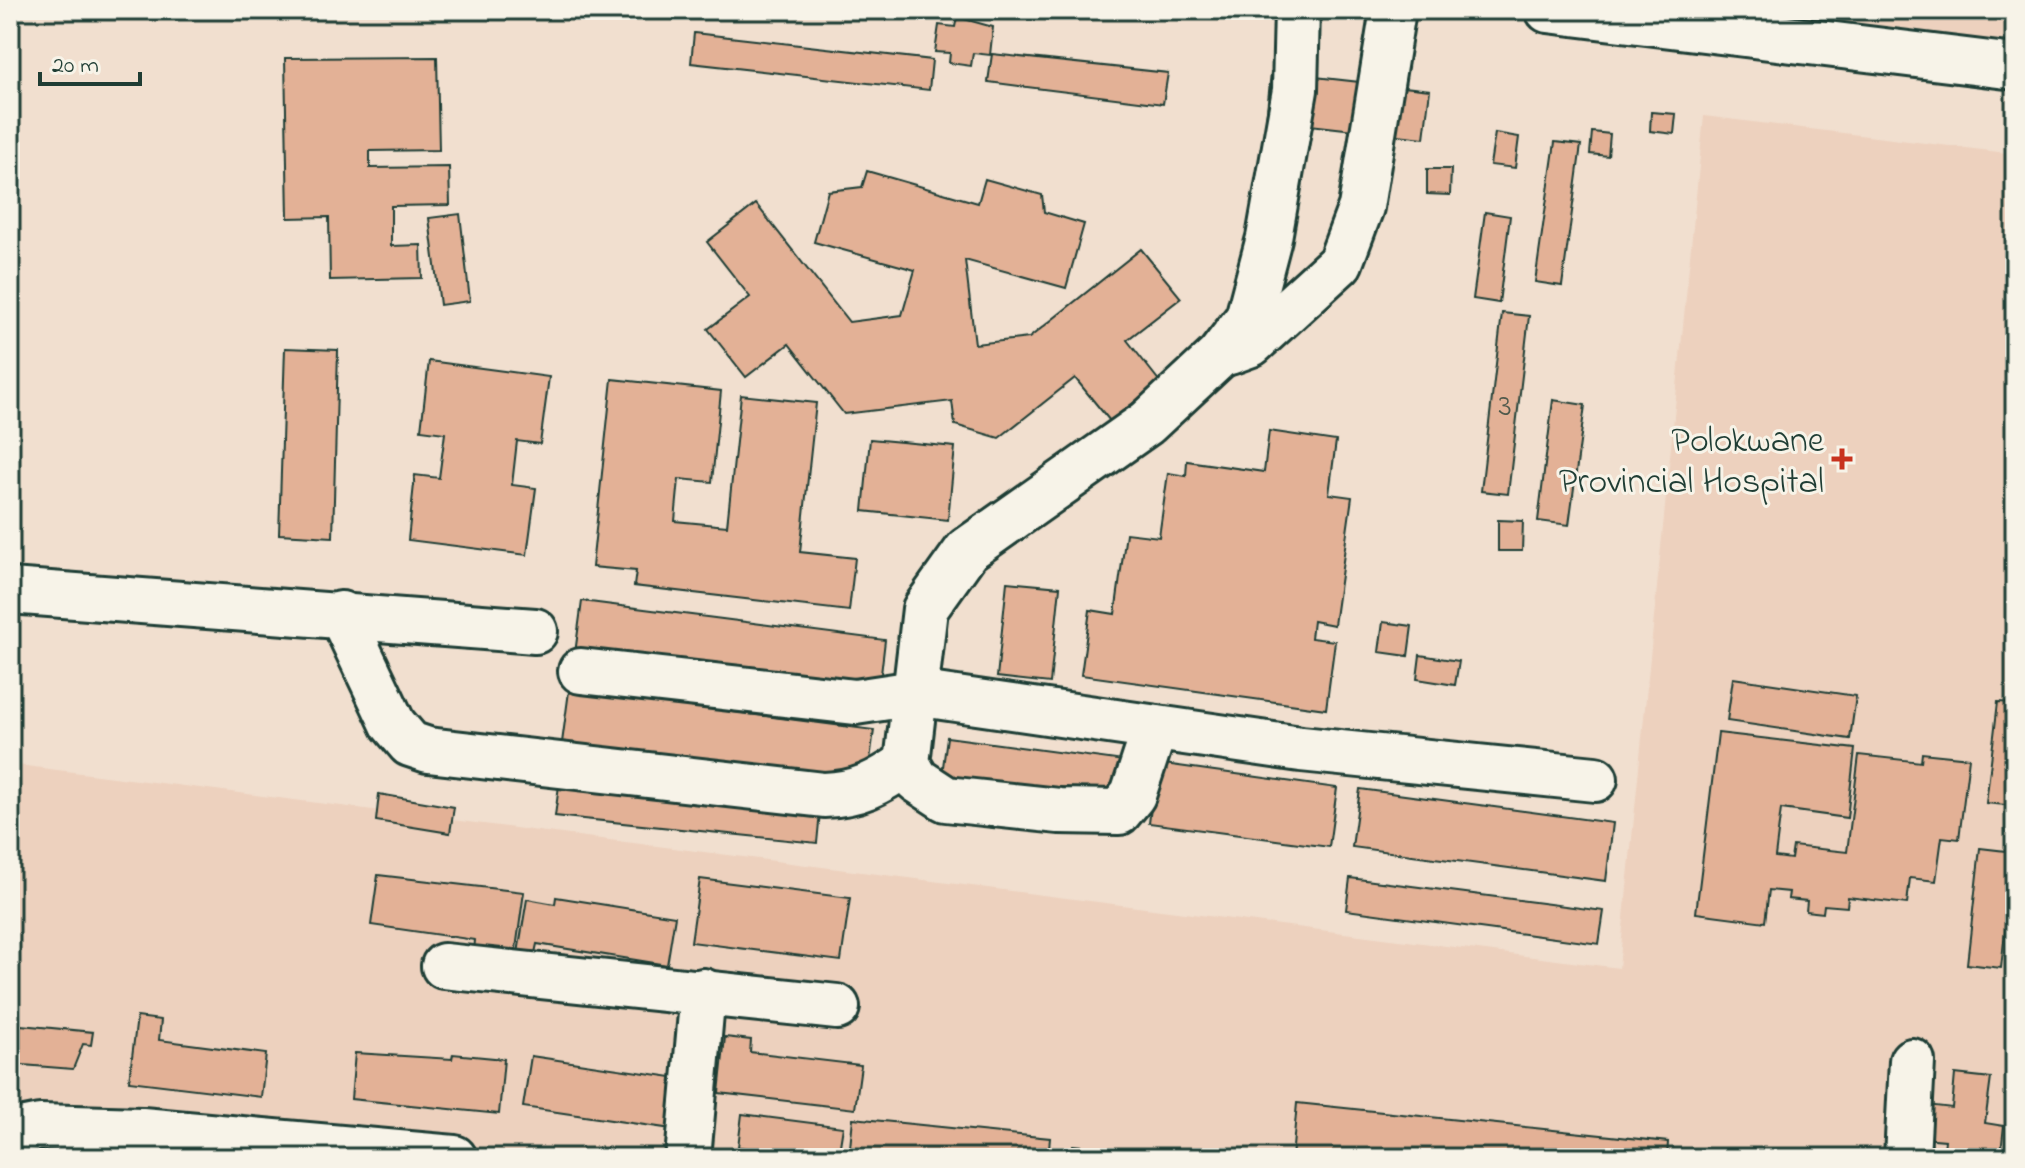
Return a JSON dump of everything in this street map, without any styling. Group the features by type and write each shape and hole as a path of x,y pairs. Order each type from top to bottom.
{"street":[{"path":"1155,728 1133,795 1119,812 1059,811 946,799 917,780 907,763 925,609 967,550 1147,423 1219,356 1248,318 1269,238 1295,90 1297,10"},
{"path":"1219,356 1251,344 1340,263 1361,207 1393,10"},
{"path":"1548,10 2015,67"},
{"path":"10,591 535,631"},
{"path":"341,614 393,724 410,744 428,750 824,795 852,794 878,784 907,763"},
{"path":"581,671 855,702 886,700 915,693 1301,749 1595,779"},
{"path":"444,966 837,1007"},
{"path":"688,1158 703,991"},
{"path":"1907,1158 1912,1061"},
{"path":"10,1133 40,1127 142,1130 454,1158"}],"shaded area":[{"path":"1729,10 2015,10 2015,45"},
{"name":"Polokwane Provincial Hospital","path":"1704,116 2015,154 2015,1158 10,1158 10,764 1619,968"}],"building":[{"path":"957,17 993,27 990,55 973,53 971,66 949,63 950,53 935,52 939,25 955,27"},
{"path":"694,33 932,60 929,90 691,63"},
{"path":"992,54 1168,73 1163,104 988,82"},
{"path":"437,57 439,150 370,151 370,168 449,167 450,205 391,206 391,246 421,245 422,278 330,280 329,217 288,218 285,58"},
{"path":"1271,72 1430,90 1424,138 1266,120"},
{"path":"1651,112 1676,114 1674,134 1650,131"},
{"path":"1592,132 1610,134 1608,156 1590,154"},
{"path":"1495,133 1519,137 1515,168 1490,165"},
{"path":"1555,142 1581,145 1562,286 1535,282"},
{"path":"1427,169 1451,169 1450,195 1427,194"},
{"path":"867,171 978,203 985,179 1042,195 1044,212 1084,224 1066,288 965,260 975,344 1029,338 1141,249 1181,298 1127,340 1160,382 1110,421 1075,378 999,438 955,425 952,401 844,414 789,344 746,377 708,329 750,297 707,242 756,204 849,322 902,315 915,270 814,242 828,191 862,187"},
{"path":"1485,212 1510,216 1499,303 1473,299"},
{"path":"460,214 470,301 440,305 429,218"},
{"path":"1502,313 1529,316 1508,494 1481,491"},
{"path":"285,348 338,350 333,537 279,534"},
{"path":"429,361 549,377 540,444 517,441 512,485 536,488 527,555 408,540 415,475 439,478 445,433 421,430"},
{"path":"612,379 721,391 712,482 679,479 675,521 727,526 741,395 816,403 800,552 855,558 849,611 634,586 636,571 592,567"},
{"path":"1553,400 1585,405 1569,525 1538,521"},
{"path":"1269,431 1336,441 1329,494 1352,497 1334,625 1313,621 1311,638 1335,641 1326,709 1081,675 1090,610 1115,614 1126,533 1159,537 1168,473 1186,476 1187,461 1264,472"},
{"path":"870,439 955,447 948,520 863,511"},
{"path":"1498,520 1523,521 1522,551 1498,551"},
{"path":"1007,582 1060,587 1050,683 997,677"},
{"path":"582,601 885,640 878,700 574,661"},
{"path":"1383,622 1412,626 1408,656 1379,652"},
{"path":"1420,655 1459,661 1455,685 1417,679"},
{"path":"1733,678 1856,696 1850,739 1727,721"},
{"path":"569,691 874,730 866,790 561,750"},
{"path":"1998,702 2015,703 2015,806 1986,803"},
{"path":"1718,733 1855,749 1847,818 1781,809 1775,857 1791,859 1793,846 1847,852 1859,755 1921,762 1922,753 1969,758 1959,839 1942,837 1936,881 1910,878 1907,904 1848,897 1847,907 1824,905 1823,913 1806,911 1807,901 1788,899 1789,892 1769,890 1765,922 1696,913"},
{"path":"947,737 1124,761 1116,821 939,797"},
{"path":"1157,763 1337,788 1329,847 1149,823"},
{"path":"559,785 820,812 817,843 555,816"},
{"path":"1360,789 1613,823 1606,881 1352,847"},
{"path":"379,794 454,807 450,833 376,821"},
{"path":"1980,848 2014,852 2001,968 1967,964"},
{"path":"378,875 524,892 515,956 474,951 475,940 371,925"},
{"path":"1350,878 1604,911 1599,944 1346,910"},
{"path":"700,879 850,898 841,961 691,942"},
{"path":"556,897 675,916 667,965 537,944 533,962 517,959 527,899 555,904"},
{"path":"137,1017 161,1020 159,1040 266,1054 261,1097 129,1081"},
{"path":"10,1024 93,1032 91,1045 83,1044 73,1069 10,1064"},
{"path":"725,1037 751,1040 750,1052 861,1065 855,1109 719,1093"},
{"path":"355,1053 452,1059 453,1054 504,1059 499,1114 351,1099"},
{"path":"531,1056 679,1078 672,1129 523,1107"},
{"path":"1955,1074 1991,1078 1985,1123 2004,1126 2001,1152 1988,1150 1987,1158 1943,1158 1945,1140 1923,1138 1927,1105 1952,1108"},
{"path":"1297,1103 1668,1142 1667,1158 1292,1158"},
{"path":"742,1114 843,1127 838,1158 738,1147"},
{"path":"853,1118 1050,1138 1048,1158 849,1158"},
{"path":"1073,1145 1190,1158 1072,1158"}],"place":[{"name":"Polokwane Provincial Hospital","path":"1842,459"}]}
